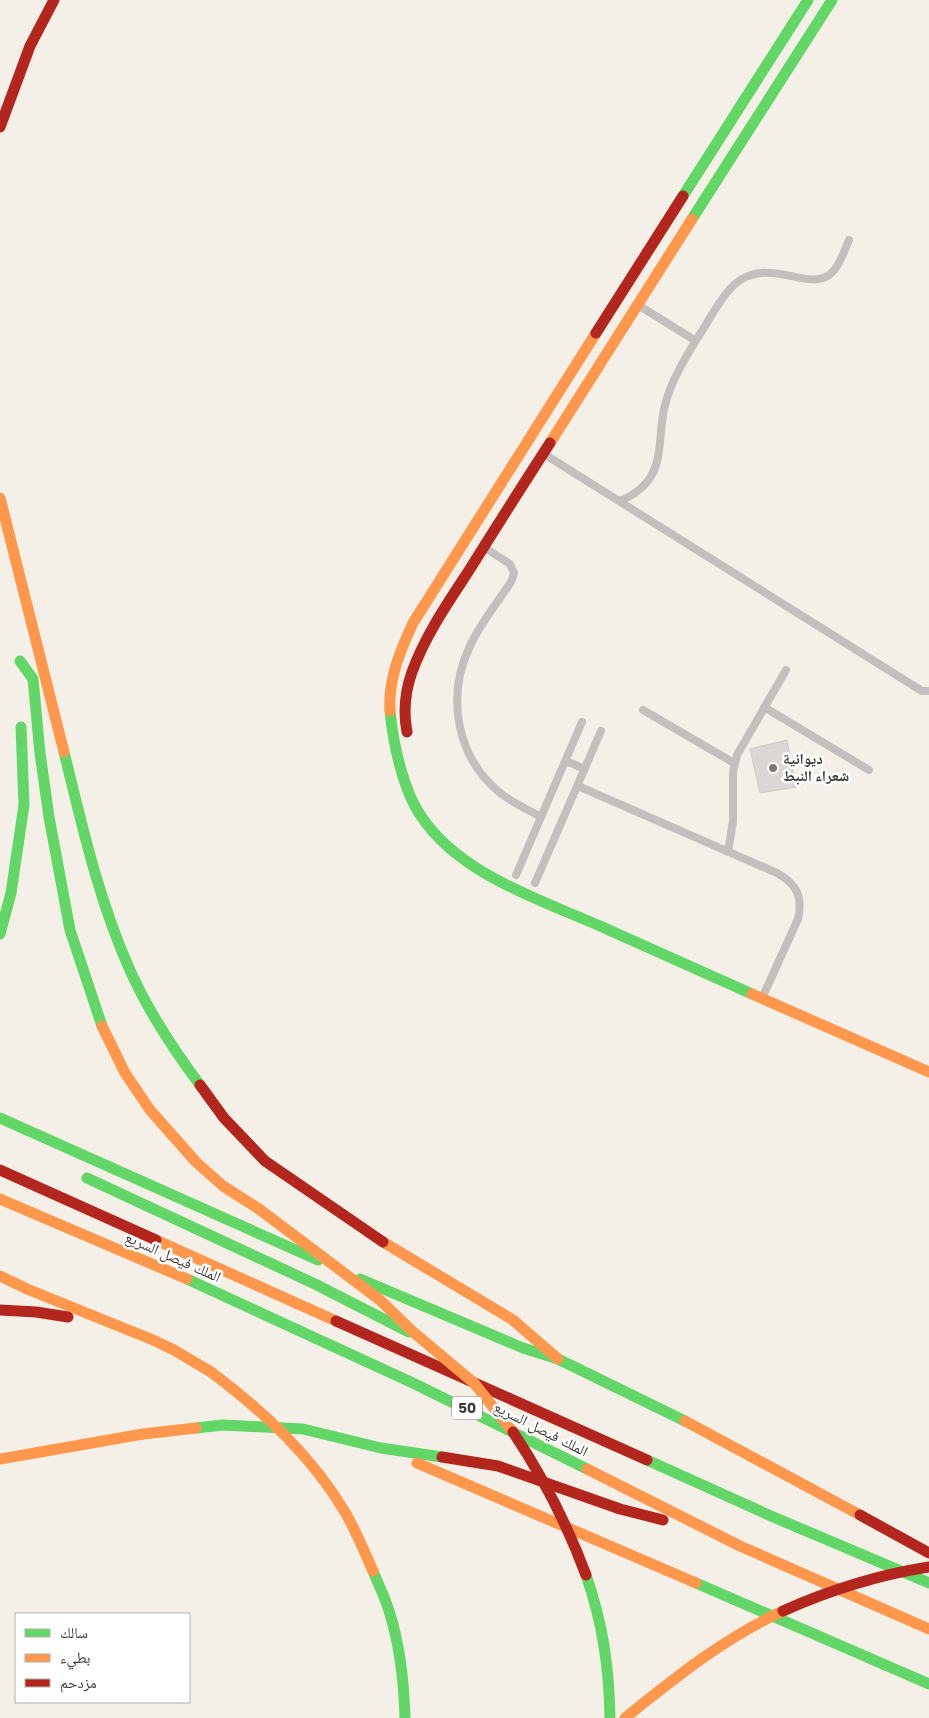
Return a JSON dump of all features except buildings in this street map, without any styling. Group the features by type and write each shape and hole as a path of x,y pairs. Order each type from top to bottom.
{"main road":[{"path":"0,127 30,46 54,0"},
{"path":"408,739 404,713 409,681 419,653 526,442 808,0"},
{"path":"832,0 542,452 406,637 395,668 390,702 395,739 412,798 422,818 440,839 464,859 498,880 539,901 929,1072"},
{"path":"0,498 60,733 85,840 103,902 129,969 156,1020 189,1071 224,1118 265,1161 377,1238 513,1320 558,1358"},
{"path":"0,536 5,565"},
{"path":"21,680 20,656 33,679 40,753 49,817 70,930 103,1029 125,1072 150,1110 196,1162 224,1186 259,1209 376,1296 485,1396 506,1421 553,1500 586,1572 600,1620 608,1666 610,1718"},
{"path":"0,934 11,893 24,805 21,720"},
{"path":"505,869 539,885"},
{"path":"0,1118 412,1302 523,1348 558,1358 689,1423 929,1553"},
{"name":"الملك فيصل السريع","path":"0,1170 771,1516 929,1583"},
{"path":"76,1172 315,1284 417,1335"},
{"name":"الملك فيصل السريع","path":"0,1199 160,1266 400,1376 713,1533 929,1629"},
{"path":"0,1276 174,1350 210,1372 262,1412 307,1458 344,1512 373,1571 390,1616 400,1657 405,1718"},
{"path":"0,1310 36,1312 108,1322"},
{"path":"0,1459 143,1434 223,1425 303,1429 381,1448 498,1466 620,1509 713,1533"},
{"path":"381,1448 929,1684"},
{"path":"625,1718 699,1660 745,1631 794,1607 854,1583 888,1574 929,1567"}],"lane":[{"path":"620,501 639,490 653,473 658,462 661,423 669,390 676,375 726,293 741,279 761,272 814,280 824,278 836,267 850,240"},
{"path":"637,305 696,341"},
{"path":"526,442 917,688 922,691 929,691"},
{"path":"475,541 510,564 514,573 511,582 470,644 462,663 456,703 458,723 467,749 484,778 499,792 541,817"},
{"path":"728,852 733,821 734,763 740,747 786,670"},
{"path":"764,707 869,770"},
{"path":"643,710 734,763"},
{"path":"516,875 582,722"},
{"path":"539,885 601,731"},
{"path":"566,761 585,769"},
{"path":"578,786 787,879 794,887 799,897 798,919 762,998"}],"traffic: fast":[{"path":"683,196 808,0"},
{"path":"692,219 832,0"},
{"path":"20,661 33,679 40,753 49,817 70,930 102,1026"},
{"path":"390,711 400,766 409,793 421,816 437,836 456,854 502,883 527,895 752,994"},
{"path":"0,934 11,893 24,805 21,727"},
{"path":"64,752 92,861 118,942 152,1014 200,1085"},
{"path":"0,1118 318,1260"},
{"path":"87,1178 315,1284 409,1332"},
{"path":"187,1279 415,1384 587,1469"},
{"path":"360,1279 523,1348 558,1359 685,1421"},
{"path":"196,1428 223,1425 303,1429 381,1448 442,1457"},
{"path":"647,1460 771,1516 929,1583"},
{"path":"373,1571 393,1624 399,1650 405,1718"},
{"path":"586,1575 601,1628 608,1681 610,1718"},
{"path":"696,1583 929,1684"}],"traffic: slow":[{"path":"550,443 692,219"},
{"path":"390,711 393,677 399,655 413,623 596,333"},
{"path":"0,498 64,752"},
{"path":"752,994 929,1072"},
{"path":"102,1026 125,1073 150,1110 196,1162 223,1186 259,1209"},
{"path":"0,1199 187,1279"},
{"path":"259,1209 380,1300 412,1331 474,1383 513,1432"},
{"path":"156,1240 336,1321"},
{"path":"383,1242 513,1320 558,1359"},
{"path":"0,1276 27,1289 153,1340 211,1372"},
{"path":"211,1372 267,1418 285,1435 317,1472 345,1512 373,1571"},
{"path":"685,1421 860,1515"},
{"path":"0,1459 143,1434 196,1428"},
{"path":"417,1463 696,1583"},
{"path":"587,1469 740,1546 929,1629"},
{"path":"625,1718 720,1646 740,1633 783,1611"}],"traffic: jam":[{"path":"0,127 30,46 54,0"},
{"path":"596,333 683,196"},
{"path":"407,732 405,717 406,694 412,672 423,646 444,608 550,443"},
{"path":"200,1085 224,1118 265,1161 383,1242"},
{"path":"0,1170 156,1240"},
{"path":"0,1310 36,1312 68,1317"},
{"path":"336,1321 647,1460"},
{"path":"513,1432 554,1501 586,1575"},
{"path":"442,1457 498,1466 620,1509 663,1520"},
{"path":"860,1515 929,1553"},
{"path":"783,1611 818,1596 854,1584 891,1574 929,1567"}],"place":[{"name":"ديوانية شعراء النبط","path":"773,768"}]}
